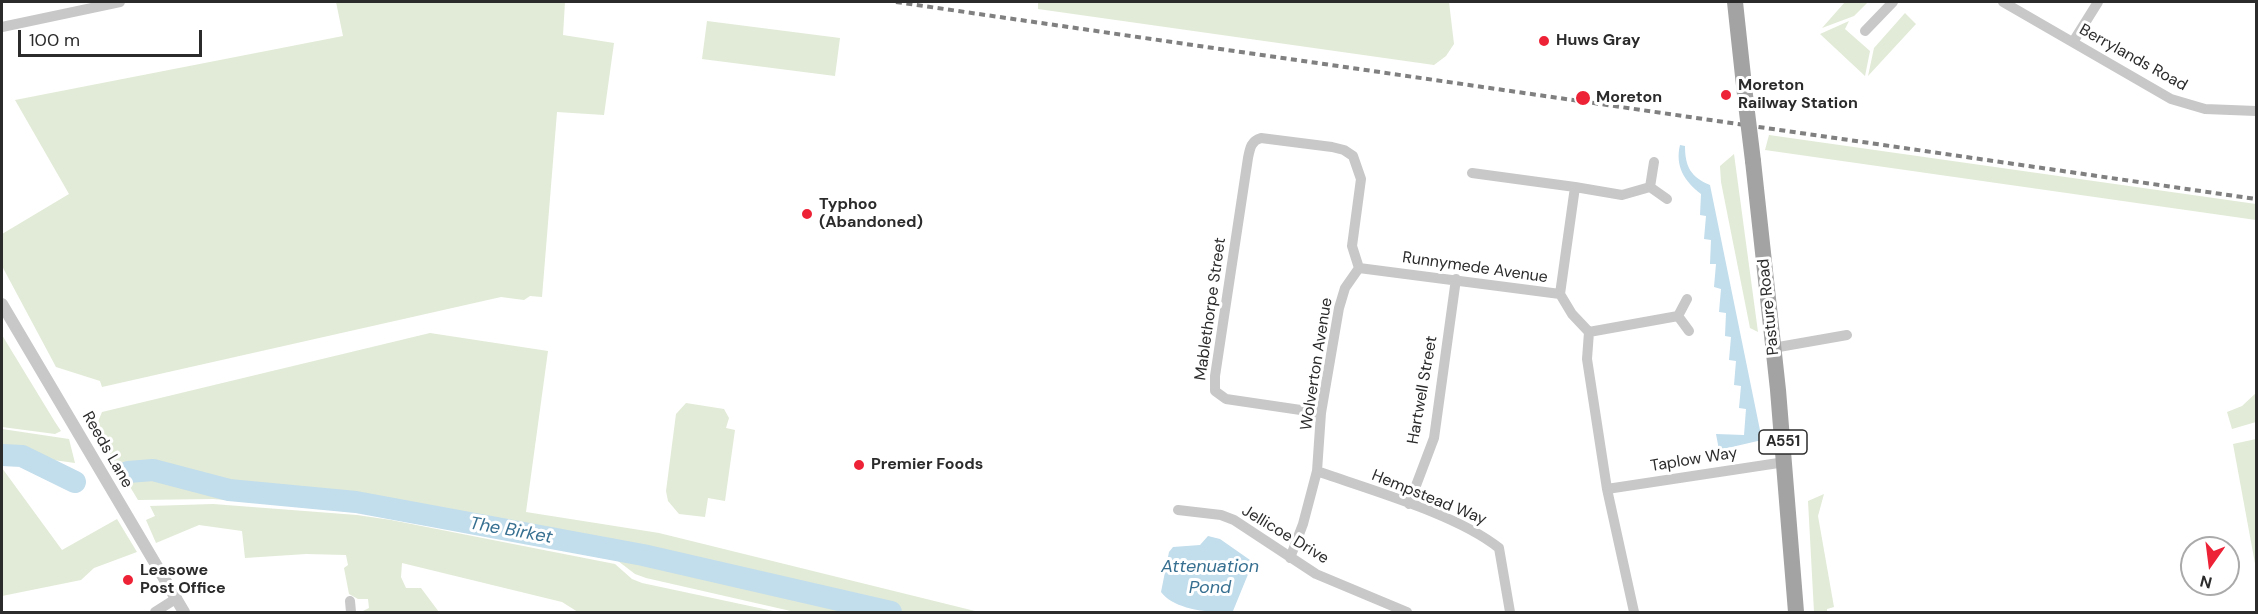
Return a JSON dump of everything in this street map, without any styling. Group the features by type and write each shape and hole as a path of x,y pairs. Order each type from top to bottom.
{"main road":[{"name":"Pasture Road","path":"1735,2 1785,462 1796,612"}],"street":[{"path":"2,27 120,2"},
{"path":"1865,31 1893,2"},
{"name":"Berrylands Road","path":"2003,2 2182,103 2205,110 2256,111"},
{"path":"2073,42 2098,2"},
{"name":"Mablethorpe Street","path":"1321,413 1226,399 1215,391 1215,376 1252,143 1261,138 1332,147 1344,150 1353,156 1361,179 1352,246 1359,268"},
{"path":"1650,187 1653,162"},
{"path":"1472,173 1622,195 1650,187"},
{"path":"1560,294 1575,187"},
{"path":"1650,187 1667,199"},
{"name":"Runnymede Avenue","path":"1359,268 1560,294 1572,314 1589,332"},
{"name":"Wolverton Avenue","path":"1290,558 1303,524 1317,471 1321,413 1339,308 1345,288 1359,268"},
{"name":"Hartwell Street","path":"1409,504 1434,438 1456,279"},
{"path":"1678,316 1687,299"},
{"name":"Reeds Lane","path":"2,304 184,612"},
{"path":"1634,612 1607,489 1587,359 1589,332 1678,316"},
{"path":"1678,316 1689,331"},
{"path":"1773,348 1846,335"},
{"name":"Taplow Way","path":"1607,489 1785,462"},
{"name":"Hempstead Way","path":"1317,471 1409,504 1485,536 1499,548 1510,612"},
{"name":"Jellicoe Drive","path":"1178,510 1234,520 1316,574 1407,612"},
{"path":"155,612 177,598"}],"green space":[{"path":"336,2 565,2 563,35 614,43 604,115 557,112 542,297 530,296 524,300 501,297 102,387 100,381 56,367 2,266 2,234 69,194 15,100 343,36"},
{"path":"1038,2 1449,2 1454,44 1446,56 1434,65 1038,9"},
{"path":"1845,2 1868,2 1854,16 1822,28"},
{"path":"1905,13 1916,24 1868,76 1874,48"},
{"path":"707,21 840,38 835,76 702,59"},
{"path":"1849,21 1845,29 1870,51 1865,76 1820,34"},
{"path":"1769,135 2256,204 2256,220 1765,150"},
{"path":"1734,154 1758,332 1750,328 1721,182 1720,166"},
{"path":"430,333 548,351 526,512 659,533 979,612 795,612 646,578 635,574 618,561 359,511 213,499 138,500 95,429 102,412"},
{"path":"2,335 61,431 55,434 2,427"},
{"path":"2256,393 2256,422 2232,429 2227,412 2242,406"},
{"path":"686,403 724,409 729,418 726,428 735,430 725,501 708,498 705,517 679,514 668,501 666,491 676,414"},
{"path":"2,429 69,439 75,463 2,453"},
{"path":"2256,439 2256,569 2233,444"},
{"path":"2,468 62,550 117,519 137,552 94,568 81,580 2,596"},
{"path":"1824,494 1818,516 1834,607 1827,609 1827,612 1814,612 1808,501"},
{"path":"213,504 357,515 391,520 615,564 632,579 642,583 778,612 578,612 562,602 402,563 401,577 406,588 421,588 439,612 361,612 369,608 368,599 358,599 349,594 344,568 348,565 346,555 306,554 245,558 242,531 199,525 156,543 146,520 155,516 150,506"}],"water":[{"path":"1680,145 1685,146 1686,160 1690,170 1710,185 1762,440 1719,450 1716,434 1744,435 1746,409 1739,408 1741,386 1734,385 1736,361 1729,360 1731,337 1725,336 1726,313 1719,312 1721,289 1714,287 1716,264 1710,264 1711,240 1704,239 1706,216 1700,215 1701,194 1682,172 1679,160"},
{"name":"Attenuation Pond","path":"1208,536 1220,539 1250,560 1251,567 1233,611 1215,612 1184,607 1161,592 1169,552 1173,547 1200,545"}],"waterway":[{"name":"The Birket","path":"2,455 22,456 75,482"},
{"name":"The Birket","path":"128,472 153,470 229,490 356,502 643,555 891,612"}],"railway":[{"path":"896,2 2256,199"}],"place":[{"name":"Huws Gray","path":"1544,41"},
{"name":"Moreton Railway Station","path":"1726,95"},
{"name":"Moreton","path":"1583,98"},
{"name":"Typhoo (Abandoned)","path":"807,214"},
{"name":"Premier Foods","path":"859,465"},
{"name":"Leasowe Post Office","path":"128,580"}]}
